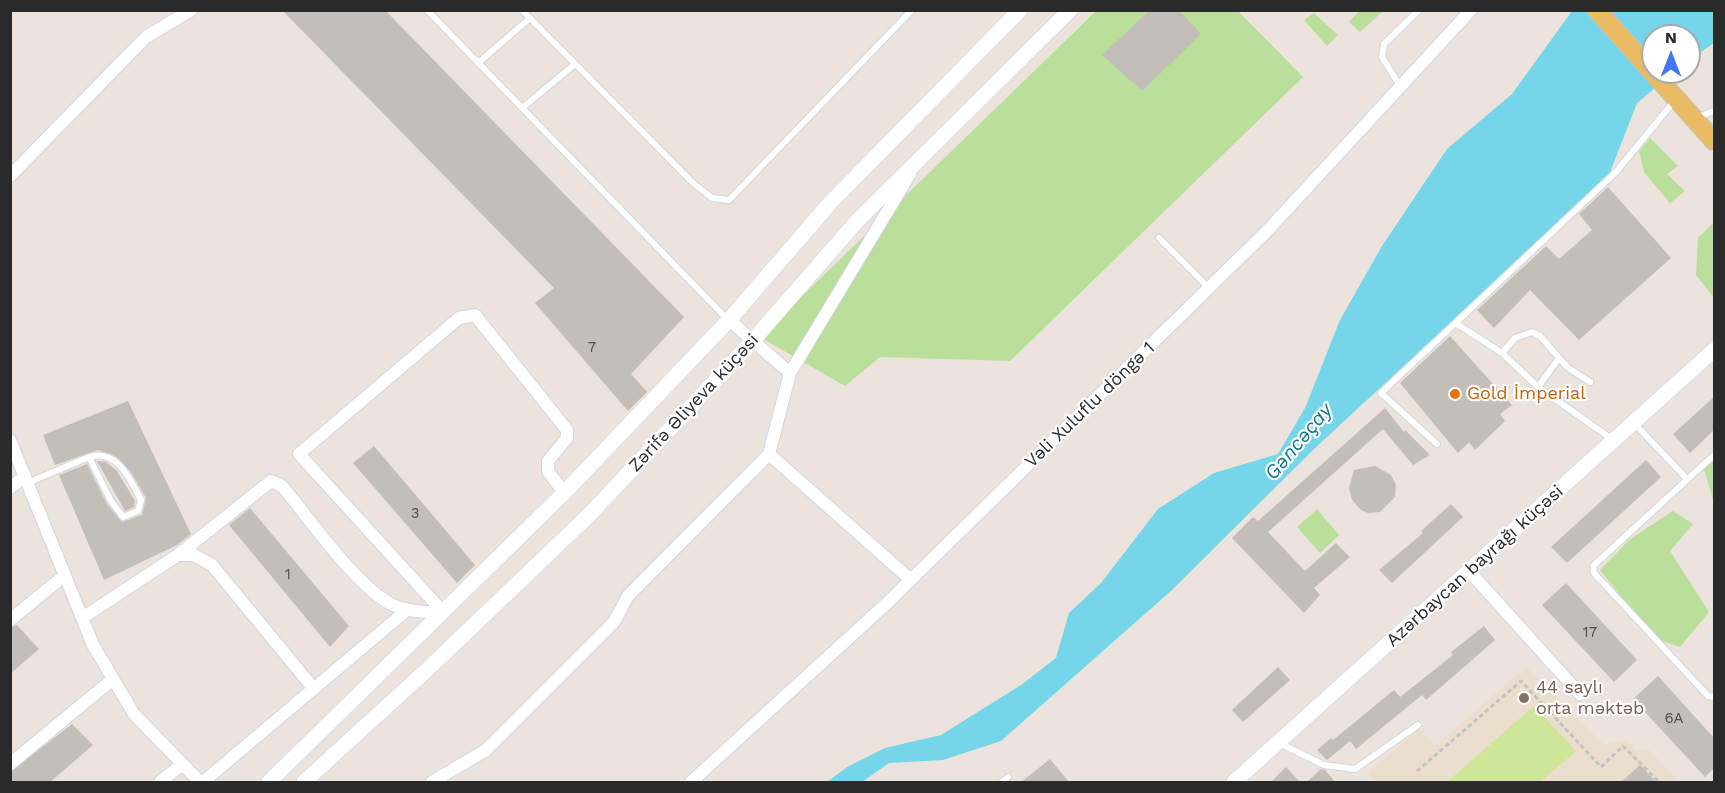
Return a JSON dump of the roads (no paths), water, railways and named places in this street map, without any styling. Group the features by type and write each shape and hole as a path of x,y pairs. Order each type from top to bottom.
{"main road":[{"path":"1597,10 1714,141"}],"street":[{"path":"10,176 146,37 190,10"},
{"name":"Zərifə Əliyeva küçəsi","path":"269,783 564,493 729,320 831,202 1020,10"},
{"name":"Zərifə Əliyeva küçəsi","path":"304,783 589,515 753,340 858,220 1070,10"},
{"name":"Vəli Xuluflu döngə 1","path":"691,783 911,580 1268,230 1471,10"},
{"path":"432,783 486,750 614,622 627,596 769,454 790,373 917,162"},
{"path":"444,613 299,454 459,318 474,315 564,423 567,438 548,461 548,471 564,493"},
{"path":"729,320 790,373"},
{"name":"Azərbaycan bayrağı küçəsi","path":"1234,783 1714,350"},
{"path":"10,440 93,645 134,714 202,783 407,610"},
{"path":"769,454 911,580"},
{"path":"10,488 26,479"},
{"path":"82,618 178,555 271,481 282,486 366,587 392,605 407,610 444,613"},
{"path":"178,555 194,555 212,565 314,689"},
{"path":"1469,571 1580,694"},
{"path":"10,620 65,575"},
{"path":"10,764 113,679"},
{"path":"160,783 183,764"}],"lane":[{"path":"427,10 729,320"},
{"path":"522,10 693,182 712,198 729,200 912,10"},
{"path":"1400,87 1382,57 1384,44 1419,10"},
{"path":"478,63 530,18"},
{"path":"522,108 575,64"},
{"path":"1437,444 1382,393 1616,172 1673,97"},
{"path":"1694,119 1714,111"},
{"path":"1159,238 1209,288"},
{"path":"1457,324 1502,353 1538,387 1613,441"},
{"path":"1502,353 1515,338 1532,332 1540,336 1559,358 1590,382"},
{"path":"1538,387 1559,358"},
{"path":"1634,423 1688,479"},
{"path":"26,479 89,457 99,454 111,457 127,474 141,500 138,512 123,517 111,501 89,457"},
{"path":"1714,455 1593,566 1594,573 1708,696 1714,698"},
{"path":"1279,743 1324,765 1355,769 1418,725"},
{"path":"1002,783 1008,777"}],"water":[{"name":"Gəncəçay","path":"1572,11 1714,11 1714,43 1701,52 1701,24 1641,24 1641,84 1660,84 1637,103 1609,175 1312,451 1172,590 1001,741 943,760 889,763 862,782 827,782 847,767 885,748 941,735 1021,685 1056,658 1069,613 1101,583 1158,509 1214,473 1278,454 1305,408 1340,320 1382,246 1447,149 1512,94"}],"place":[{"name":"Gold İmperial","path":"1455,394"},
{"name":"44 saylı orta məktəb","path":"1524,698"}]}
